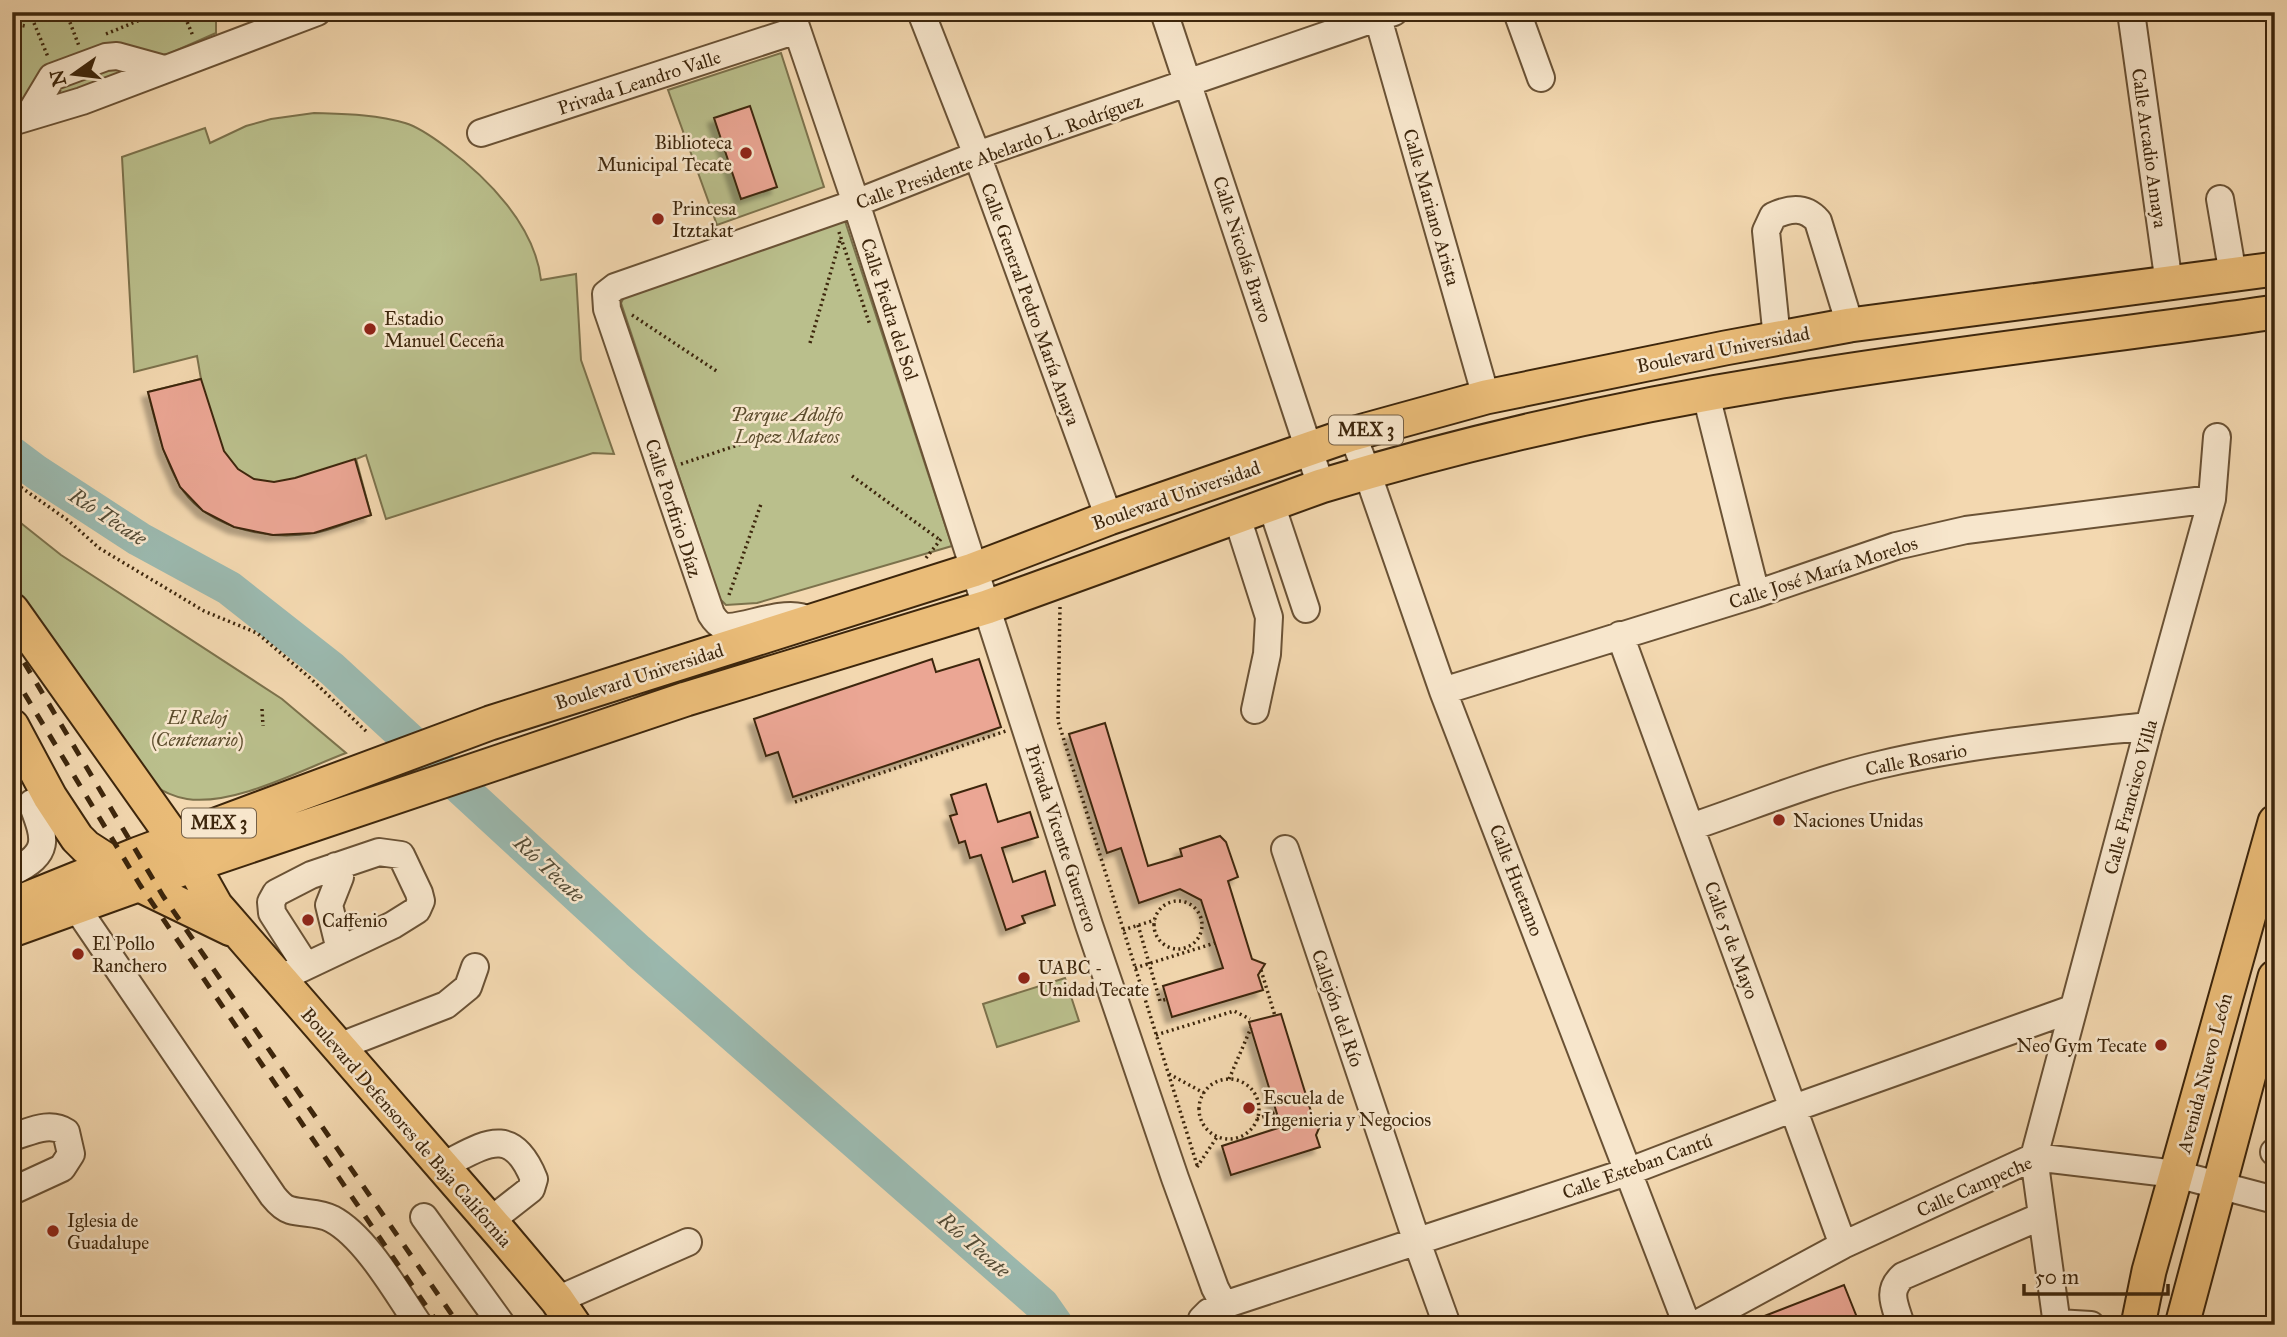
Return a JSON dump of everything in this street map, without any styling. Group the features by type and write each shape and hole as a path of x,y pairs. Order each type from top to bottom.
{"main road":[{"name":"Boulevard Universidad","path":"127,875 184,853 314,787 490,723 973,570 1109,518 1352,434 1486,397 1850,325 2275,269"},
{"name":"Boulevard Universidad","path":"184,853 345,814 687,699 987,607 1321,486 1527,430 1788,380 2275,312"},
{"path":"1788,380 1840,358 1848,351 1853,340 1850,325"},
{"name":"Boulevard Defensores de Baja California","path":"12,610 184,853 216,906 237,932"},
{"name":"Boulevard Defensores de Baja California","path":"12,726 50,797 86,847 127,875 237,932 293,973 338,1046 565,1312"},
{"name":"Avenida Nuevo León","path":"2138,1325 2149,1271 2210,1047 2275,822"},
{"path":"25,901 61,860 70,826"},
{"name":"MEX 3","path":"25,901 127,875"},
{"name":"MEX 3","path":"12,930 76,907 127,875"},
{"path":"2182,1325 2275,977"}],"street":[{"path":"20,119 82,100 317,12"},
{"name":"Calle General Pedro María Anaya","path":"921,12 977,155 1109,518"},
{"name":"Calle Nicolás Bravo","path":"1164,12 1321,486"},
{"path":"1517,12 1541,78"},
{"name":"Calle Arcadio Amaya","path":"2131,12 2168,284"},
{"name":"Calle Presidente Abelardo L. Rodríguez","path":"606,293 615,287 856,203 977,155 1386,15"},
{"name":"Calle Mariano Arista","path":"1386,15 1486,397"},
{"name":"Privada Leandro Valle","path":"481,133 794,21"},
{"name":"Calle Piedra del Sol","path":"794,21 856,203 951,536 973,570 987,607"},
{"path":"20,119 49,80 102,47 117,57 164,69"},
{"path":"2220,199 2233,275"},
{"path":"1777,339 1766,231 1773,216 1788,210 1804,209 1818,221 1850,325"},
{"name":"Calle Porfirio Díaz","path":"606,293 607,309 710,614"},
{"path":"1706,395 1756,594"},
{"name":"Calle Huetamo","path":"1352,434 1443,691 1630,1171 1687,1325"},
{"name":"Calle Francisco Villa","path":"2034,1157 2072,1009 2213,499 2217,437"},
{"name":"Calle José María Morelos","path":"1443,691 1756,594 1896,546 1966,530 2213,499"},
{"path":"1271,504 1306,609"},
{"path":"1237,517 1269,617 1267,654 1255,710"},
{"name":"Privada Vicente Guerrero","path":"987,607 1089,925 1215,1288 1210,1316"},
{"path":"710,614 723,626 793,615 817,620"},
{"name":"Calle 5 de Mayo","path":"1620,635 1843,1245"},
{"name":"Calle Rosario","path":"1691,827 1827,779 1880,765 1988,745 2149,726"},
{"path":"12,872 30,861 40,850 44,834 32,803"},
{"name":"Callejón del Río","path":"1284,849 1447,1325"},
{"path":"379,852 401,855 419,893 421,901 417,910 393,925 340,950 293,973 272,912 271,902 276,893 311,875 379,852"},
{"path":"336,866 340,877 329,905 340,950"},
{"path":"76,907 272,1196 290,1210 311,1212 330,1218 346,1228 361,1242 419,1325"},
{"path":"338,1046 446,1005 468,987 475,967"},
{"name":"Calle Esteban Cantú","path":"1210,1316 1417,1242 1630,1171 1794,1108 2072,1009"},
{"path":"12,1137 49,1126 59,1127 66,1132 71,1154 62,1168 12,1191"},
{"path":"442,1167 489,1143 510,1144 530,1169 534,1179 531,1189 490,1221"},
{"path":"2034,1157 2055,1324 2091,1325"},
{"name":"Calle Campeche","path":"1695,1325 1843,1245 2034,1157 2176,1174 2275,1200"},
{"path":"1901,1325 1892,1294 1895,1283 1903,1276 2042,1216"},
{"path":"424,1217 502,1325"},
{"path":"565,1312 688,1242"}],"path":[{"path":"66,12 79,46 101,47 159,12"},
{"path":"183,12 195,42"},
{"path":"12,23 25,26"},
{"path":"34,23 55,75"},
{"path":"810,343 841,237"},
{"path":"628,312 718,372"},
{"path":"679,465 741,443"},
{"path":"852,476 951,536 925,559"},
{"path":"12,481 69,521 99,548 204,611 257,633 367,732"},
{"path":"710,614 720,611 726,603 761,505"},
{"path":"1060,607 1058,721 1197,1167 1217,1136"},
{"path":"262,709 263,726"},
{"path":"795,802 1007,731"},
{"path":"1178,901 1193,905 1203,926 1197,940 1185,950 1176,949 1162,942 1157,936 1155,920 1163,906 1178,901"},
{"path":"1123,930 1155,920"},
{"path":"1139,925 1160,1001 1167,999"},
{"path":"1135,968 1214,943"},
{"path":"1261,970 1275,1016"},
{"path":"1156,1035 1234,1011 1250,1019"},
{"path":"1229,1079 1251,1028"},
{"path":"1168,1074 1204,1093"},
{"path":"1257,1119 1258,1100 1247,1084 1229,1079 1219,1080 1204,1093 1200,1103 1203,1123 1217,1136 1227,1139 1245,1134 1257,1119 1277,1112"}],"green space":[{"path":"12,12 216,12 216,33 80,93 12,115"},
{"path":"781,53 824,187 717,225 668,90"},
{"name":"Estadio Manuel Ceceña","path":"314,113 394,120 426,133 478,173 507,205 530,241 541,280 576,274 581,360 614,454 593,453 386,519 366,455 356,459 371,515 321,532 296,535 258,533 239,528 204,511 190,499 179,484 160,440 148,392 201,379 197,356 134,372 122,157 205,128 210,143 246,126 271,119"},
{"name":"Parque Adolfo Lopez Mateos","path":"845,221 952,546 757,603 726,605 720,599 621,303 625,295"},
{"name":"El Reloj (Centenario)","path":"12,516 61,555 282,699 346,753 246,792 205,800 182,798 147,782 12,584"},
{"path":"1065,978 1079,1021 997,1047 983,1004"}],"building":[{"name":"Biblioteca Municipal Tecate","path":"750,106 777,187 741,199 714,118"},
{"path":"201,379 224,451 238,469 254,479 274,482 355,459 371,515 314,533 273,535 234,527 203,511 180,487 163,449 148,392"},
{"path":"932,659 936,672 979,659 1001,727 793,797 778,752 766,756 754,719"},
{"path":"1105,723 1148,866 1182,856 1180,849 1220,836 1226,842 1238,877 1228,881 1252,959 1265,964 1258,975 1263,990 1172,1017 1163,986 1223,968 1201,900 1180,889 1139,903 1121,848 1107,853 1069,734"},
{"path":"986,784 998,822 1030,812 1038,837 1002,848 1013,882 1045,871 1055,905 1022,916 1025,923 1006,930 981,855 970,858 965,841 959,843 950,816 957,814 951,795"},
{"path":"1281,1014 1313,1118 1320,1126 1316,1135 1320,1147 1231,1175 1222,1146 1281,1127 1249,1022"},
{"path":"1844,1285 1860,1325 1744,1325 1744,1324"}],"waterway":[{"name":"Río Tecate","path":"12,454 139,539 229,588 332,669 638,951 1042,1305 1056,1325"}],"railway":[{"path":"12,642 163,896 459,1325"},
{"path":"12,673 140,885 439,1325"}],"place":[{"name":"Biblioteca Municipal Tecate","path":"746,153"},
{"name":"Princesa Itztakat","path":"658,219"},
{"name":"Estadio Manuel Ceceña","path":"370,329"},
{"name":"Naciones Unidas","path":"1779,820"},
{"name":"Caffenio","path":"308,920"},
{"name":"El Pollo Ranchero","path":"78,954"},
{"name":"UABC - Unidad Tecate","path":"1024,978"},
{"name":"Neo Gym Tecate","path":"2161,1045"},
{"name":"Escuela de Ingenieria y Negocios","path":"1249,1108"},
{"name":"Iglesia de Guadalupe","path":"53,1231"}]}
